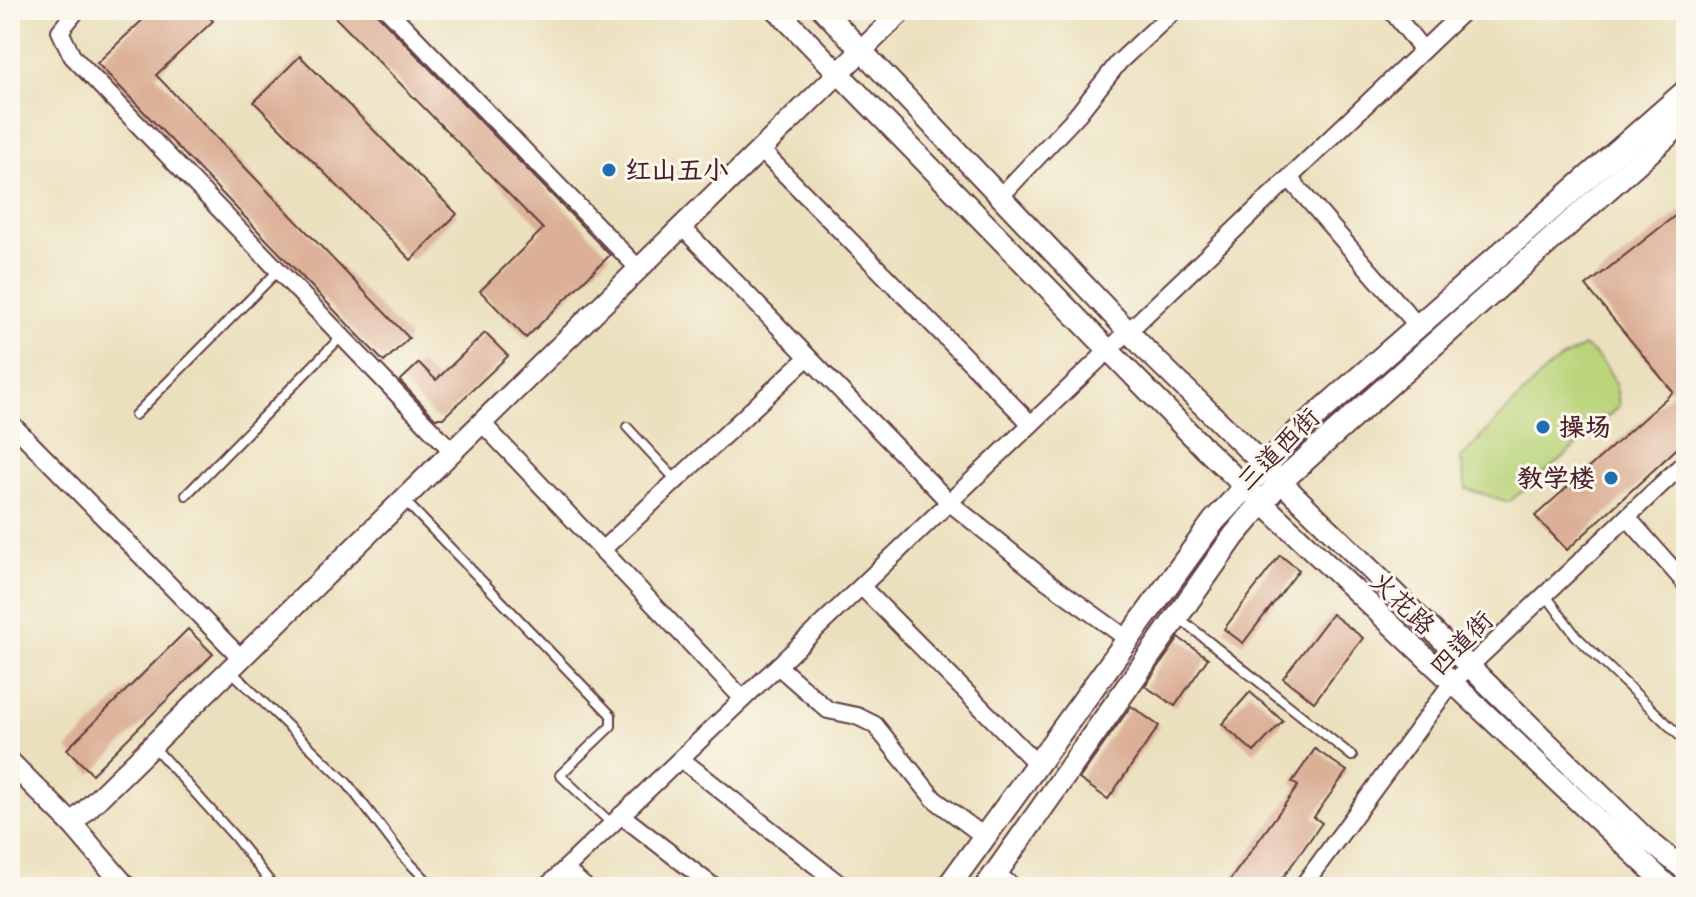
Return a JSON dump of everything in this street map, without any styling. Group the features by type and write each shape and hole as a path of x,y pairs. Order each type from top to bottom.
{"main road":[{"path":"948,887 1039,766 1214,521 1243,486 1418,326 1686,91"},
{"name":"三道西街","path":"999,883 1177,617 1261,503 1279,483 1686,119"}],"street":[{"path":"77,10 60,31 72,56 453,452"},
{"name":"火花路","path":"777,10 1243,486 1669,887"},
{"path":"823,10 1128,332 1279,483 1644,837 1686,871"},
{"path":"72,824 903,10"},
{"path":"1000,197 1078,114 1119,62 1175,10"},
{"path":"1391,10 1423,50"},
{"path":"546,887 1465,10"},
{"path":"397,13 638,268"},
{"path":"760,149 1031,424"},
{"path":"1289,178 1418,326"},
{"path":"681,226 949,502 1047,581 1129,640"},
{"path":"602,550 808,357"},
{"path":"10,422 236,665"},
{"path":"482,423 743,699"},
{"name":"四道街","path":"1302,887 1451,684 1686,461"},
{"path":"1627,517 1686,584"},
{"path":"862,587 1039,766"},
{"path":"778,666 828,710 857,716 875,725 934,799 985,837"},
{"path":"681,759 843,887"},
{"path":"10,762 72,824 126,887"},
{"path":"617,820 714,887"},
{"path":"565,869 585,887"}],"lane":[{"path":"135,415 280,269"},
{"path":"186,495 342,336"},
{"path":"627,427 676,480"},
{"path":"404,500 611,715 611,726 560,775 617,820"},
{"path":"1545,594 1576,636 1686,742"},
{"path":"1177,617 1352,756"},
{"path":"236,665 347,783 403,856 433,887"},
{"path":"153,745 234,836 274,887"}],"green space":[{"name":"操场","path":"1584,346 1599,358 1609,372 1616,387 1619,406 1509,502 1466,489 1461,458 1551,365"}],"building":[{"path":"153,10 203,10 213,21 156,75 409,338 384,362 97,63"},
{"path":"328,10 373,10 610,255 526,338 480,291 543,229"},
{"path":"300,56 457,214 411,260 254,102"},
{"path":"1686,207 1686,440 1567,550 1535,516 1673,392 1586,286"},
{"path":"485,333 508,356 443,418 435,418 400,381 419,363 436,380"},
{"path":"1280,555 1299,570 1243,643 1224,629"},
{"path":"1332,614 1363,638 1314,702 1283,678"},
{"path":"188,629 213,654 92,774 67,749"},
{"path":"1179,638 1208,658 1175,706 1145,686"},
{"path":"1250,692 1283,721 1254,752 1222,724"},
{"path":"1131,706 1159,726 1108,799 1079,779"},
{"path":"1315,749 1347,771 1314,817 1322,823 1276,887 1225,887 1298,786 1292,782"}],"place":[{"name":"红山五小","path":"609,170"},
{"name":"操场","path":"1543,427"},
{"name":"教学楼","path":"1611,478"}]}
